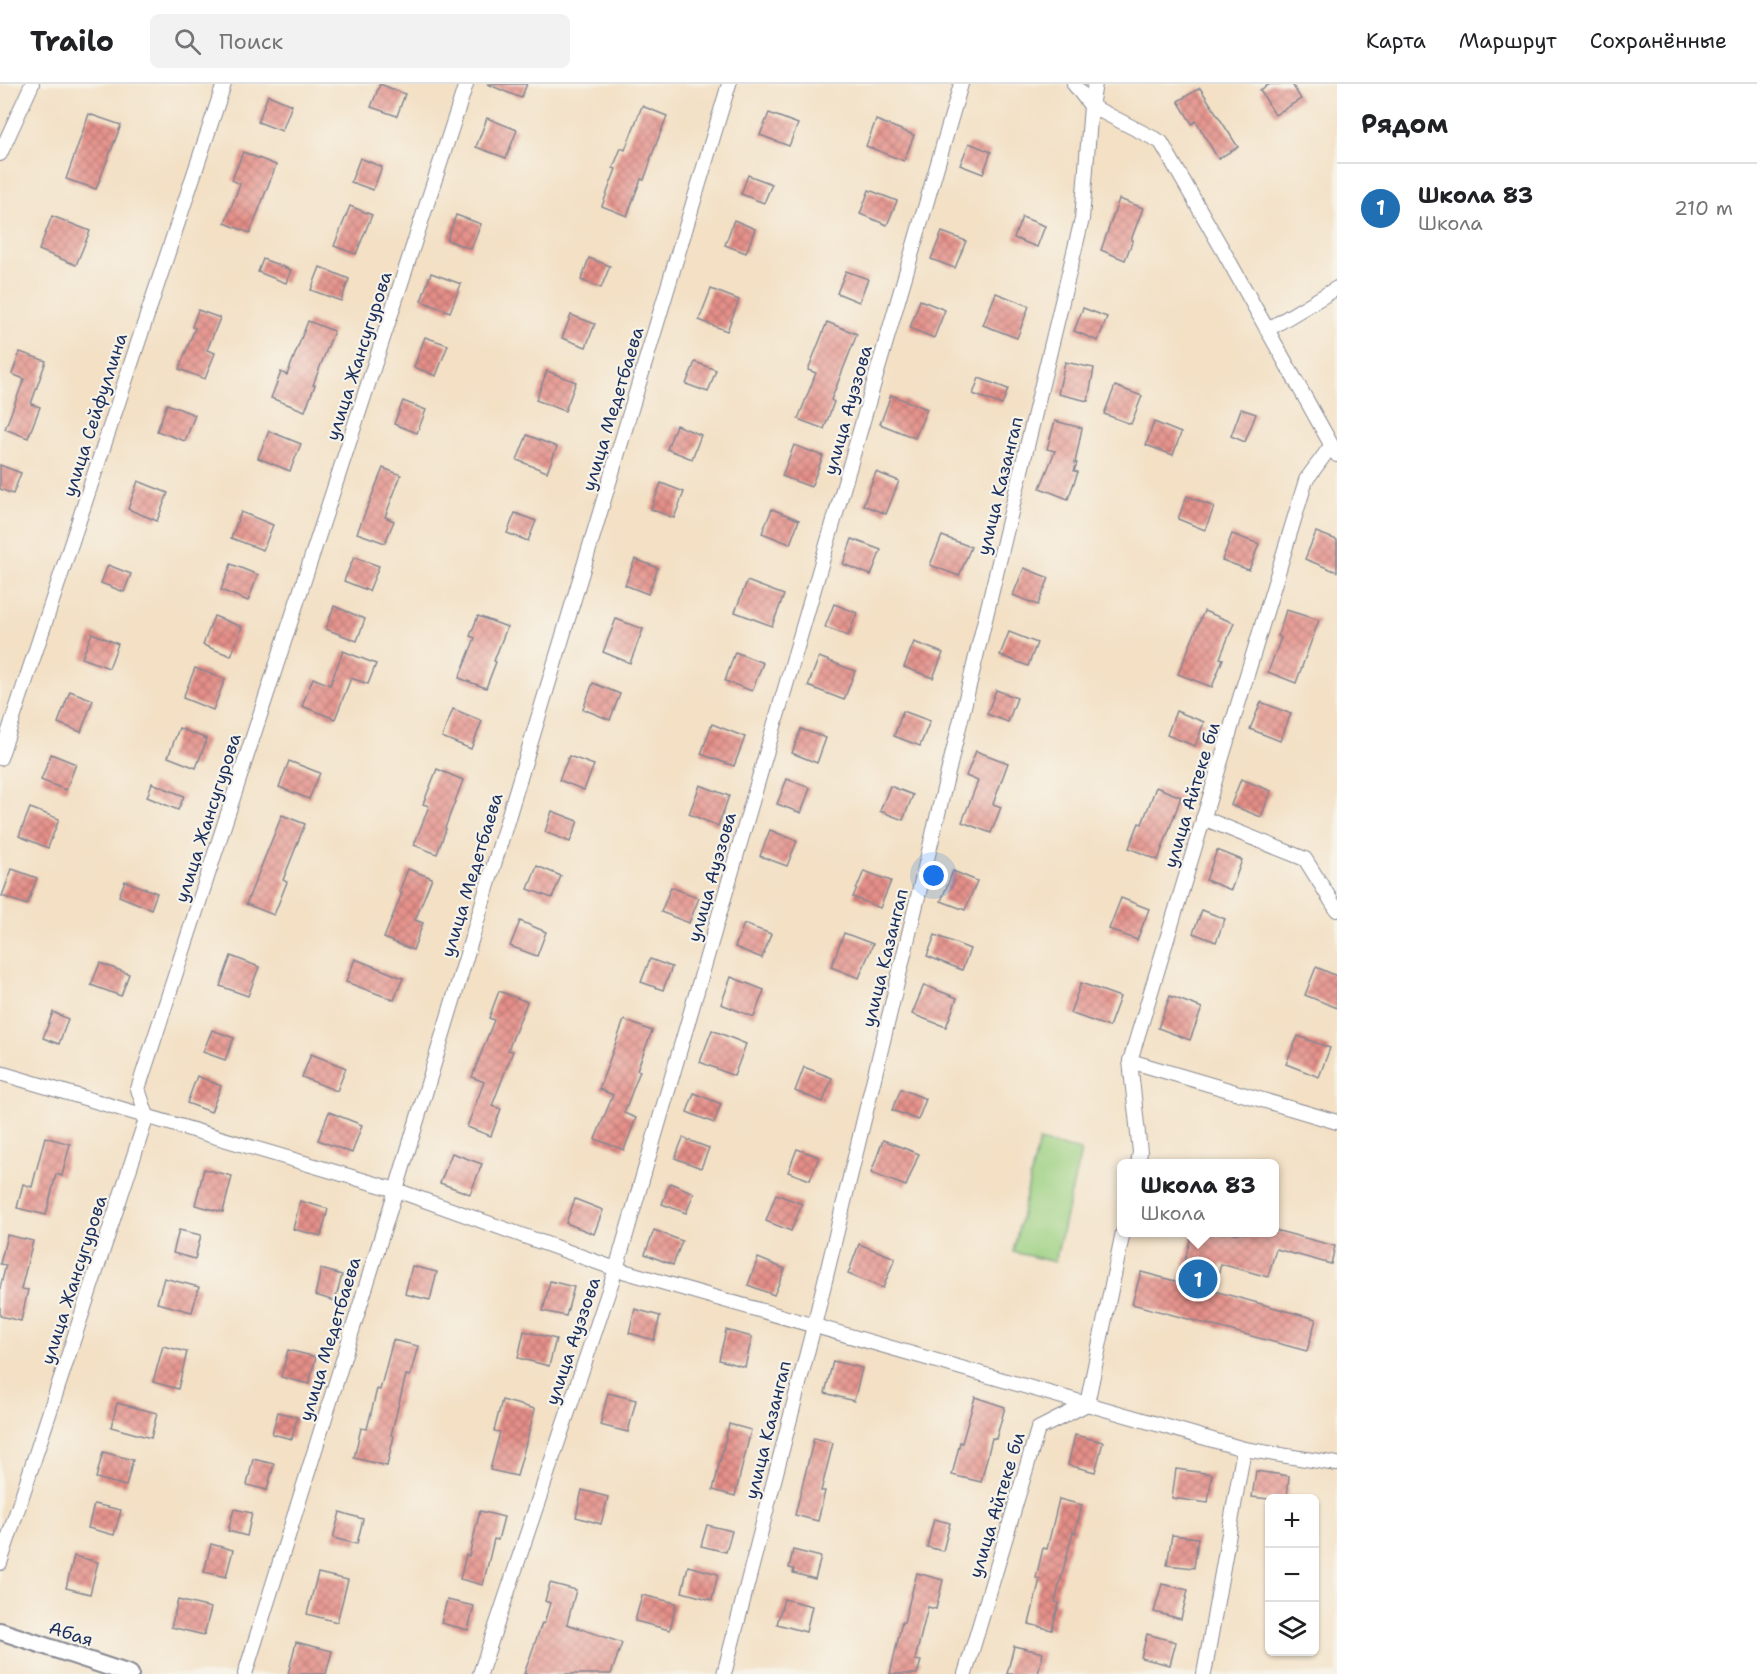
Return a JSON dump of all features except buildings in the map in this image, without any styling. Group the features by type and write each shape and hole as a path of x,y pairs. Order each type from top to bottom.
{"street":[{"path":"0,154 32,84"},
{"name":"улица Сейфуллина","path":"0,758 224,84"},
{"name":"улица Жансугурова","path":"0,1563 147,1116 138,1089 466,84"},
{"name":"улица Медетбаева","path":"245,1674 396,1190 729,84"},
{"name":"улица Ауэзова","path":"480,1674 616,1269 961,84"},
{"path":"1074,84 1091,106 1161,142 1334,451"},
{"name":"улица Казангап","path":"724,1674 814,1326 1082,219 1091,106 1095,84"},
{"path":"1267,330 1337,288"},
{"name":"улица Айтеке би","path":"1139,1159 1130,1061 1306,480 1334,451"},
{"path":"1203,818 1305,859 1337,909"},
{"path":"1130,1061 1337,1122"},
{"path":"0,1073 396,1190 616,1269 1244,1449 1337,1464"},
{"path":"1088,1404 1122,1237"},
{"name":"улица Айтеке би","path":"965,1674 1038,1429 1088,1404"},
{"path":"1204,1674 1244,1449"},
{"name":"Абая","path":"0,1631 130,1674"}],"green space":[{"path":"1039,1141 1081,1151 1055,1262 1013,1252"}],"place":[{"name":"Школа 83","path":"1198,1279"}]}
